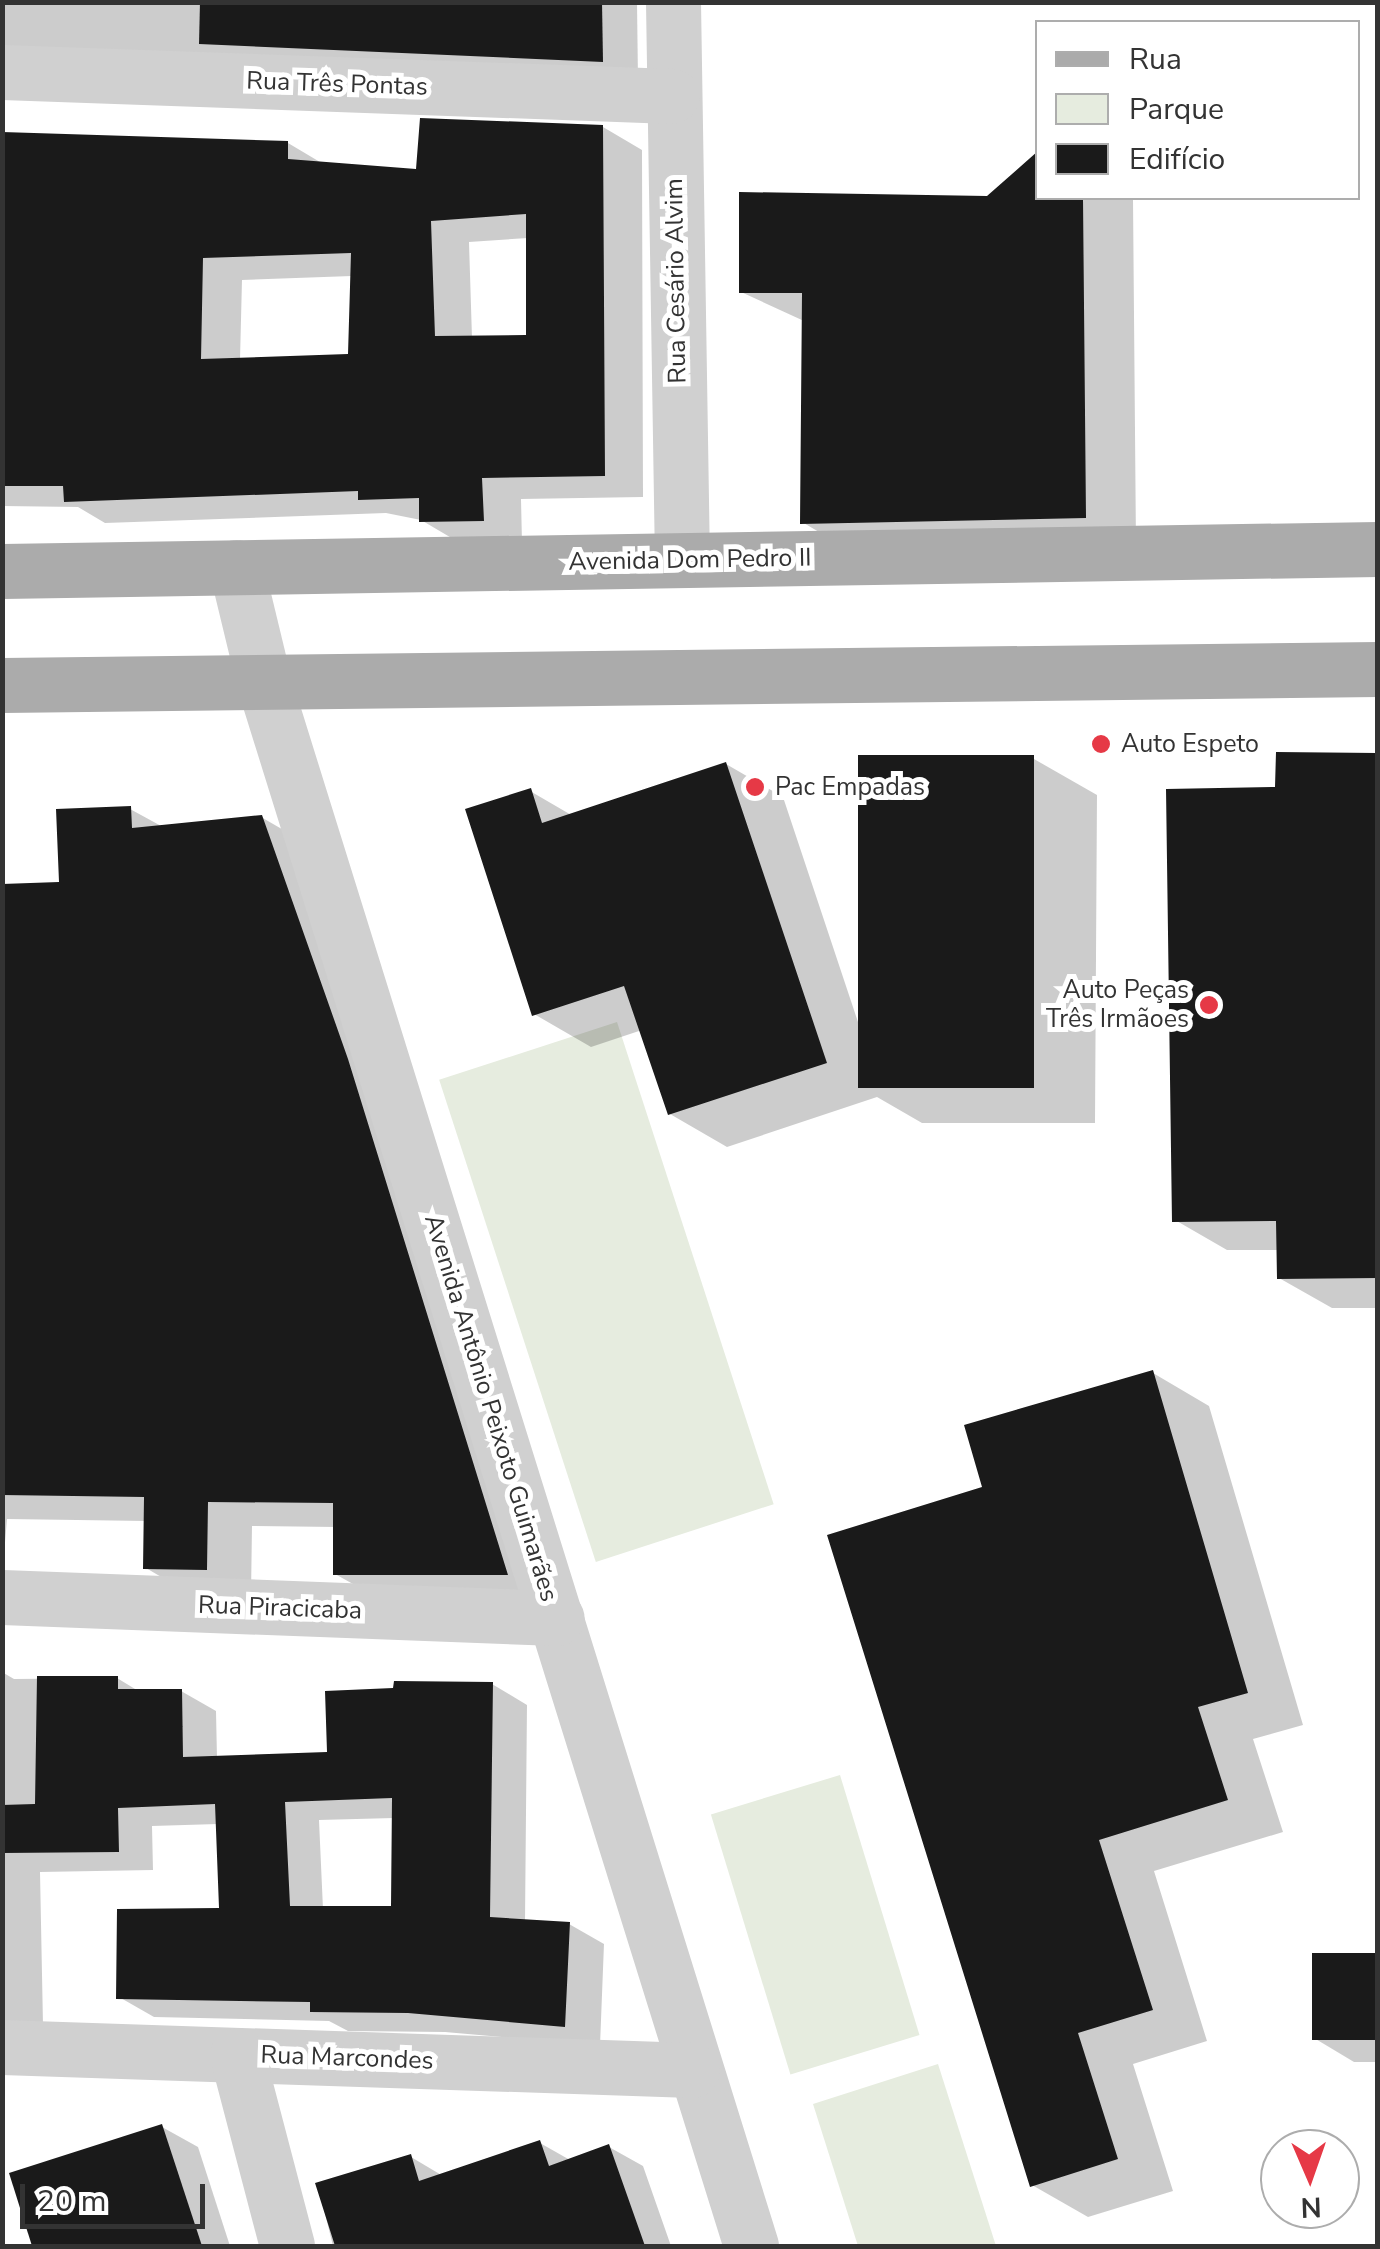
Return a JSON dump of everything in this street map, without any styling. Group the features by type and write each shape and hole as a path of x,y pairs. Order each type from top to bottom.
{"main road":[{"name":"Avenida Dom Pedro II","path":"2,571 1378,549"},
{"path":"2,685 1378,669"}],"street":[{"name":"Rua Cesário Alvim","path":"673,2 682,560"},
{"name":"Rua Três Pontas","path":"2,72 672,96"},
{"name":"Avenida Antônio Peixoto Guimarães","path":"236,567 264,683 557,1618 692,2070 751,2246"},
{"name":"Rua Piracicaba","path":"2,1597 557,1618"},
{"name":"Rua Marcondes","path":"2,2047 692,2070"},
{"path":"237,2055 287,2246"}],"green space":[{"path":"617,1022 774,1504 596,1562 439,1080"},
{"path":"840,1775 920,2035 790,2075 711,1814"},
{"path":"938,2064 996,2246 858,2246 813,2104"}],"building":[{"path":"200,2 602,2 603,62 199,44"},
{"path":"420,118 603,125 605,476 482,478 484,521 419,522 419,498 358,500 358,491 64,502 63,486 2,486 2,132 288,141 288,159 416,169","holes":["526,214 526,335 435,336 431,221","351,253 348,354 201,359 203,258"]},
{"path":"1035,154 1035,200 1083,200 1086,518 800,524 802,293 739,293 739,192 987,196"},
{"path":"1276,752 1377,753 1378,1278 1277,1279 1276,1221 1172,1222 1166,789 1275,787"},
{"path":"858,755 1034,755 1034,1088 858,1088"},
{"path":"726,762 827,1063 668,1115 624,986 532,1016 465,809 531,788 542,823"},
{"path":"131,806 132,828 262,815 348,1059 508,1575 333,1575 333,1503 208,1502 207,1570 143,1569 144,1497 2,1495 2,884 59,882 56,809"},
{"path":"1153,1370 1248,1693 1198,1707 1228,1800 1099,1840 1153,2010 1078,2033 1118,2159 1030,2187 827,1535 982,1487 964,1425"},
{"path":"37,1676 118,1676 118,1689 182,1689 183,1757 327,1752 325,1691 393,1688 394,1681 493,1682 490,1917 570,1922 565,2027 408,2013 310,2012 310,2002 116,1999 117,1909 219,1908 215,1804 118,1808 119,1852 2,1853 2,1805 35,1804","holes":["392,1798 391,1906 290,1906 285,1802"]},
{"path":"1312,1953 1378,1953 1378,2040 1312,2040"},
{"path":"162,2124 202,2246 32,2246 9,2173"},
{"path":"540,2140 549,2166 609,2144 645,2246 335,2246 315,2183 411,2154 419,2181"}],"place":[{"name":"Auto Espeto","path":"1101,744"},
{"name":"Pac Empadas","path":"755,787"},
{"name":"Auto Peças Três Irmãoes","path":"1209,1005"}]}
